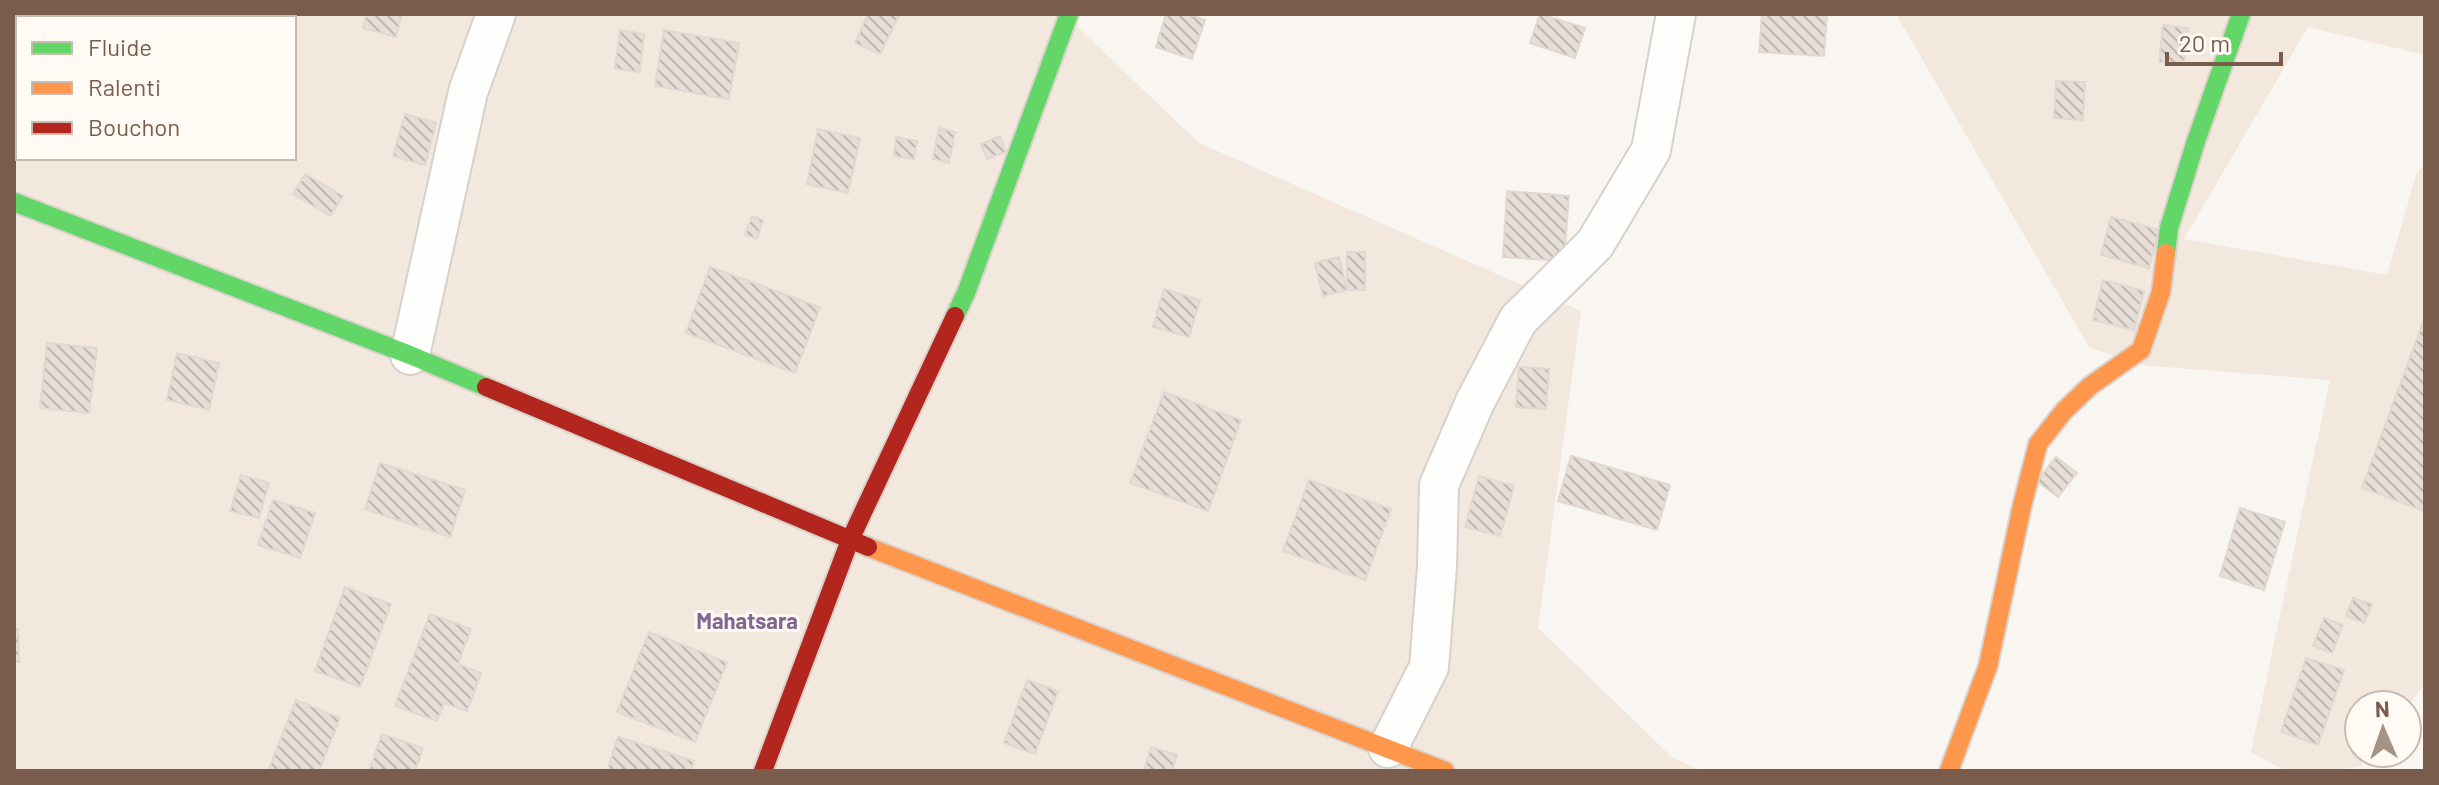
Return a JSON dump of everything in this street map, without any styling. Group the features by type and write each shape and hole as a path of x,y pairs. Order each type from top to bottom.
{"street":[{"path":"410,355 468,92 496,14"},
{"path":"763,771 850,540 966,293 1069,14"},
{"path":"1388,748 1429,667 1437,567 1439,485 1475,402 1518,320 1595,244 1651,150 1676,14"},
{"path":"1949,771 1988,666 2038,444 2064,411 2090,386 2141,350 2161,292 2169,228 2241,14"},
{"path":"14,202 410,355 850,540 1445,771"}],"shaded area":[{"path":"14,14 1064,14 1199,143 1581,311 1538,628 1673,758 1701,771 14,771"},
{"path":"1896,14 2425,14 2425,55 2308,27 2184,239 2387,275 2417,172 2425,165 2425,684 2421,689 2343,689 2345,769 2286,771 2251,752 2330,380 2141,365 2089,347"}],"building":[{"path":"109,14 154,14 154,16"},
{"path":"367,14 402,14 396,37 363,28"},
{"path":"868,14 900,14 880,54 855,43"},
{"path":"1166,14 1188,14 1205,20 1192,59 1156,47"},
{"path":"1540,14 1585,28 1575,58 1530,43"},
{"path":"1762,14 1827,14 1824,56 1759,52"},
{"path":"2163,25 2188,28 2184,64 2159,62"},
{"path":"620,30 644,34 640,72 615,69"},
{"path":"664,30 739,43 729,99 655,86"},
{"path":"2056,81 2085,82 2083,120 2054,118"},
{"path":"405,114 436,123 425,165 393,156"},
{"path":"939,128 955,132 949,163 933,159"},
{"path":"818,129 860,138 848,193 807,184"},
{"path":"1000,136 1006,152 987,159 981,144"},
{"path":"896,137 917,141 914,159 894,156"},
{"path":"305,174 343,196 330,216 293,194"},
{"path":"1507,191 1569,196 1564,261 1503,257"},
{"path":"752,216 763,220 757,239 745,235"},
{"path":"2111,217 2159,230 2149,268 2101,255"},
{"path":"1347,252 1365,252 1365,290 1347,290"},
{"path":"1339,257 1347,290 1323,296 1315,263"},
{"path":"710,267 820,307 795,373 686,333"},
{"path":"2103,280 2144,291 2134,330 2093,320"},
{"path":"1164,289 1200,300 1189,337 1153,327"},
{"path":"2425,317 2425,511 2362,488"},
{"path":"47,343 97,348 89,413 40,408"},
{"path":"177,353 219,363 209,410 167,400"},
{"path":"1519,367 1549,369 1546,409 1516,407"},
{"path":"1164,392 1241,420 1208,511 1130,483"},
{"path":"1571,456 1670,485 1657,530 1558,501"},
{"path":"2056,457 2077,473 2058,497 2037,481"},
{"path":"380,463 465,490 450,537 365,509"},
{"path":"241,475 269,483 259,518 230,511"},
{"path":"1479,476 1514,486 1500,536 1465,527"},
{"path":"1309,480 1391,509 1365,580 1283,551"},
{"path":"273,500 315,513 300,558 258,545"},
{"path":"2240,508 2285,522 2264,590 2220,576"},
{"path":"345,587 391,604 360,687 315,671"},
{"path":"2353,598 2372,604 2364,623 2346,616"},
{"path":"430,614 471,629 458,664 481,673 467,711 444,703 437,721 395,706"},
{"path":"2324,618 2343,625 2332,653 2313,646"},
{"path":"14,629 18,629 19,662 14,662"},
{"path":"649,632 727,662 695,742 617,712"},
{"path":"2306,658 2344,670 2318,745 2281,732"},
{"path":"1027,680 1058,691 1035,754 1004,743"},
{"path":"296,700 340,718 319,771 268,771"},
{"path":"382,734 423,748 415,771 369,771"},
{"path":"618,737 694,761 691,771 607,771"},
{"path":"1151,747 1177,755 1172,771 1144,771"}],"traffic: fast":[{"path":"955,316 1069,14"},
{"path":"2166,253 2169,228 2196,141 2241,14"},
{"path":"14,202 486,387"}],"traffic: slow":[{"path":"1949,771 1988,666 2038,444 2064,411 2090,386 2141,350 2161,292 2166,253"},
{"path":"868,547 1445,771"}],"traffic: jam":[{"path":"763,771 850,540 955,316"},
{"path":"486,387 868,547"}],"district":[{"name":"Mahatsara","path":"747,620"}]}
